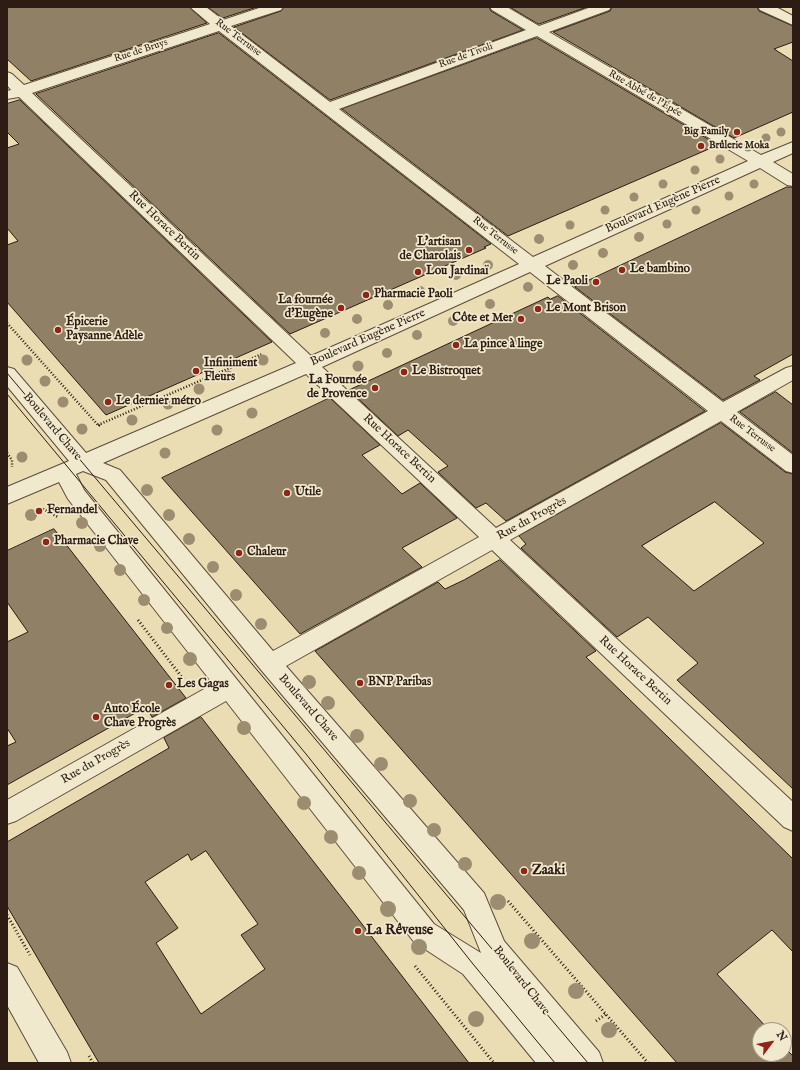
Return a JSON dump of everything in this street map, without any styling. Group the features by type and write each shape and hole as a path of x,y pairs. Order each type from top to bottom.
{"street":[{"name":"Rue Terrusse","path":"197,7 329,107 793,466"},
{"name":"Rue de Bruys","path":"14,93 276,7"},
{"name":"Rue Abbé de l'Épée","path":"497,7 793,181"},
{"name":"Rue de Tivoli","path":"329,107 604,7"},
{"path":"765,7 793,21"},
{"name":"Rue Horace Bertin","path":"7,77 14,93 309,365 793,820"},
{"name":"Boulevard Eugène Pierre","path":"7,496 309,365 793,147"},
{"name":"Rue du Progrès","path":"270,664 495,540 793,372"},
{"name":"Boulevard Chave","path":"7,373 74,467 76,494 227,688 424,933 473,964 555,1063"},
{"name":"Boulevard Chave","path":"74,467 113,476 270,664 474,902 494,950 588,1063"},
{"name":"Rue du Progrès","path":"7,813 227,688"},
{"path":"7,977 56,1063"}],"path":[{"path":"7,323 98,425 104,426"},
{"path":"98,425 266,352"},
{"path":"39,507 59,518"},
{"path":"135,617 187,685"}],"building":[{"path":"7,7 189,7 207,23 31,81 7,59"},
{"path":"208,7 257,7 223,18"},
{"path":"284,7 489,7 491,11 523,30 330,100 234,27 281,11"},
{"path":"510,7 587,7 539,24"},
{"path":"612,7 757,7 759,11 793,26 793,42 774,49 793,61 793,112 734,138 553,32 610,11"},
{"path":"219,33 491,244 484,247 486,248 290,334 36,94"},
{"path":"537,38 718,145 508,236 342,109"},
{"path":"20,100 272,342 106,415 7,302 7,245 18,241 7,228 7,148 19,144 7,132 7,104"},
{"path":"787,187 793,187 793,354 754,376 760,380 723,400 575,287"},
{"path":"558,296 705,411 506,521 486,503 476,508 438,472 448,466 408,430 398,436 349,390 548,297 550,299"},
{"path":"776,392 793,405 793,453 740,412"},
{"path":"330,398 380,445 362,455 402,494 420,483 457,518 402,548 422,567 300,634 162,478"},
{"path":"721,423 785,472 793,474 793,789 677,680 698,663 648,617 617,637 521,548 526,544 519,536","holes":["715,502 764,543 694,591 642,546"]},
{"path":"54,529 186,698 152,717 146,707 7,785 7,746 16,742 7,728 7,642 28,632 7,602 7,551"},
{"path":"500,560 596,651 586,657 793,859 793,952 772,930 717,974 762,1022 752,1022 752,1062 792,1062 792,1055 793,1063 677,1063 315,651 438,582 445,589"},
{"path":"201,717 469,1063 99,1063 7,906 7,842 169,748 164,738","holes":["206,851 258,924 241,935 265,969 201,1014 156,943 178,928 145,882 188,854 191,860"]}],"tram line":[{"path":"7,373 588,1063"},
{"path":"7,394 306,754 473,964 555,1063"}],"place":[{"name":"Big Family","path":"737,132"},
{"name":"Brûlerie Moka","path":"701,146"},
{"name":"L'artisan de Charolais","path":"469,250"},
{"name":"Le bambino","path":"622,270"},
{"name":"Lou Jardinaï","path":"418,272"},
{"name":"Le Paoli","path":"596,282"},
{"name":"Pharmacie Paoli","path":"366,295"},
{"name":"La fournée d'Eugène","path":"341,308"},
{"name":"Le Mont Brison","path":"538,309"},
{"name":"Côte et Mer","path":"521,319"},
{"name":"Épicerie Paysanne Adèle","path":"58,330"},
{"name":"La pince à linge","path":"456,345"},
{"name":"Infiniment Fleurs","path":"196,371"},
{"name":"Le Bistroquet","path":"404,372"},
{"name":"La Fournée de Provence","path":"375,388"},
{"name":"Le dernier métro","path":"108,402"},
{"name":"Utile","path":"287,493"},
{"name":"Fernandel","path":"39,511"},
{"name":"Pharmacie Chave","path":"46,542"},
{"name":"Chaleur","path":"239,553"},
{"name":"BNP Paribas","path":"360,683"},
{"name":"Les Gagas","path":"169,685"},
{"name":"Auto École Chave Progrès","path":"96,717"},
{"name":"Zaaki","path":"524,871"},
{"name":"La Rêveuse","path":"358,931"}]}
